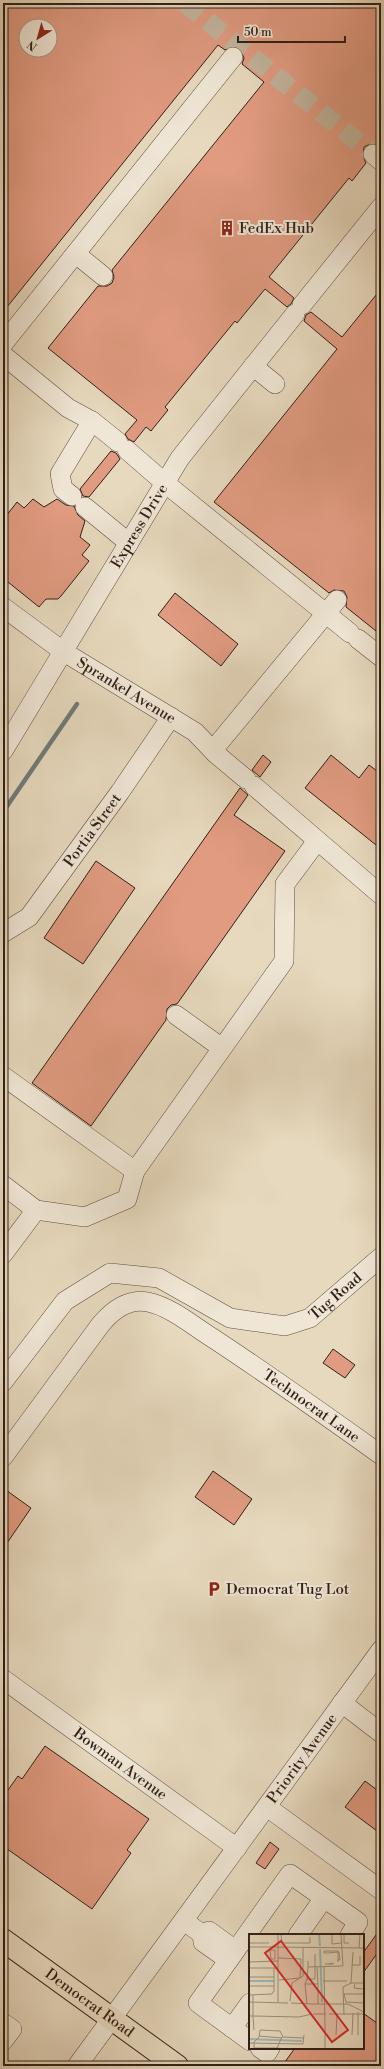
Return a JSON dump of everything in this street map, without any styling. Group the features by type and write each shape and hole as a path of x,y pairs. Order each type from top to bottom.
{"main road":[{"name":"Democrat Road","path":"3,1940 177,2066"}],"street":[{"path":"3,344 233,57"},
{"name":"Express Drive","path":"3,751 180,458 381,207"},
{"path":"76,254 102,276"},
{"path":"3,355 68,408 92,420 165,483 331,606 354,636 381,657"},
{"path":"253,366 275,384"},
{"path":"92,420 60,474 63,489 129,543"},
{"path":"213,750 331,606"},
{"name":"Sprankel Avenue","path":"3,607 64,652 195,732 250,783 381,895"},
{"name":"Portia Street","path":"3,933 29,917 120,792 171,717"},
{"path":"3,1185 36,1210 85,1217 127,1199 136,1171 284,961 285,884 317,841"},
{"path":"176,1015 222,1048"},
{"path":"3,1076 136,1171"},
{"path":"3,1254 36,1210"},
{"name":"Tug Road","path":"3,1382 65,1301 110,1273 158,1278 230,1318 285,1326 310,1318 381,1257"},
{"name":"Technocrat Lane","path":"3,1457 101,1324 114,1309 131,1303 147,1302 167,1309 242,1357 381,1455"},
{"name":"Priority Avenue","path":"77,2066 224,1867 381,1650"},
{"name":"Bowman Avenue","path":"3,1680 237,1848"},
{"path":"342,1703 381,1733"},
{"path":"267,1807 381,1890"},
{"path":"249,2040 198,2003 229,1954 290,1874 358,1922 351,1934"},
{"path":"299,1934 324,1898"},
{"path":"184,1921 202,1934 203,1942 220,1954 229,1954"},
{"path":"232,2028 249,2004"},
{"path":"261,2049 267,2053 269,2049"}],"building":[{"name":"FedEx Hub","path":"3,3 381,3 381,145 370,144 364,147 363,157 366,163 352,181 349,178 269,277 294,298 291,304 287,307 265,289 237,323 235,321 165,407 168,410 151,431 146,427 134,442 128,439 125,434 137,420 48,348 98,286 107,286 112,283 114,277 112,270 264,82 242,64 244,58 240,49 234,46 225,50 218,45 3,312"},
{"path":"381,289 381,635 346,607 347,597 344,591 334,590 329,593 214,502 337,349 304,321 306,315 311,312 342,337"},
{"path":"111,451 116,453 120,459 89,497 83,496 80,489"},
{"path":"33,499 44,507 57,499 66,505 74,506 78,515 85,521 80,537 90,545 82,555 89,561 61,596 58,599 46,599 39,607 3,578 3,520 17,502 24,508"},
{"path":"175,593 238,644 221,666 158,615"},
{"path":"263,755 271,762 260,777 252,770"},
{"path":"331,755 359,778 369,765 381,774 381,849 305,788"},
{"path":"240,788 248,795 234,815 285,851 177,1004 171,1005 167,1009 166,1020 91,1126 32,1083"},
{"path":"96,861 135,888 83,964 44,938"},
{"path":"333,1349 355,1365 345,1378 323,1363"},
{"path":"213,1471 252,1499 234,1525 195,1497"},
{"path":"3,1488 31,1508 3,1549"},
{"path":"45,1746 149,1819 127,1850 131,1853 92,1909 3,1846 3,1797 18,1776 22,1779"},
{"path":"365,1781 381,1793 381,1834 345,1807"},
{"path":"270,1842 279,1849 265,1869 256,1863"},
{"path":"381,1928 381,1948 364,1972 364,1952"},
{"path":"364,2014 381,2026 381,2066 282,2066 294,2049 364,2049"}],"waterway":[{"path":"3,812 77,704"}],"tunnel":[{"path":"185,3 373,154"}],"place":[{"name":"FedEx Hub","path":"227,228"},
{"name":"Democrat Tug Lot","path":"214,1589"}]}
